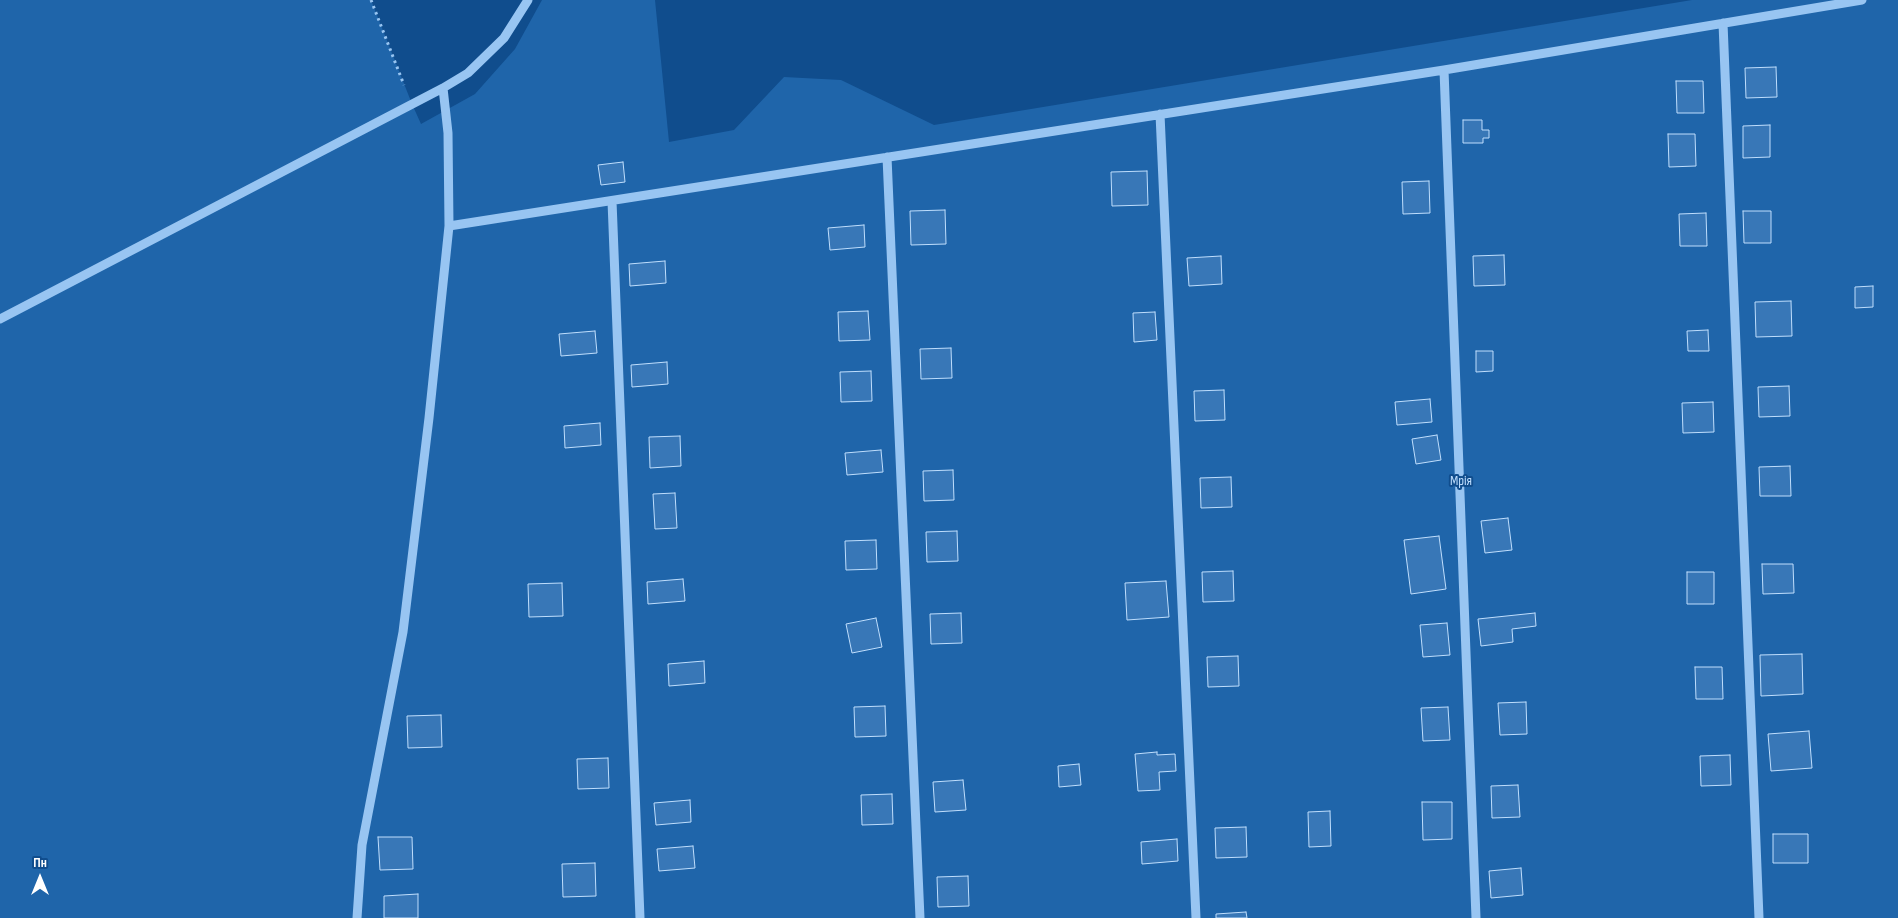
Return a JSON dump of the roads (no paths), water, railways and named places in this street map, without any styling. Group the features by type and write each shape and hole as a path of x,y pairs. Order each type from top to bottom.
{"street":[{"path":"0,318 443,88 468,73 504,38 528,0"},
{"path":"449,226 1444,70 1862,0"},
{"path":"1723,23 1759,918"},
{"path":"1444,70 1476,918"},
{"path":"357,918 362,845 403,632 429,418 449,226 448,134 443,88"},
{"path":"1160,114 1196,918"},
{"path":"887,157 920,918"},
{"path":"612,200 640,918"}],"park label":[{"name":"Мрія","path":"1461,481"}]}
